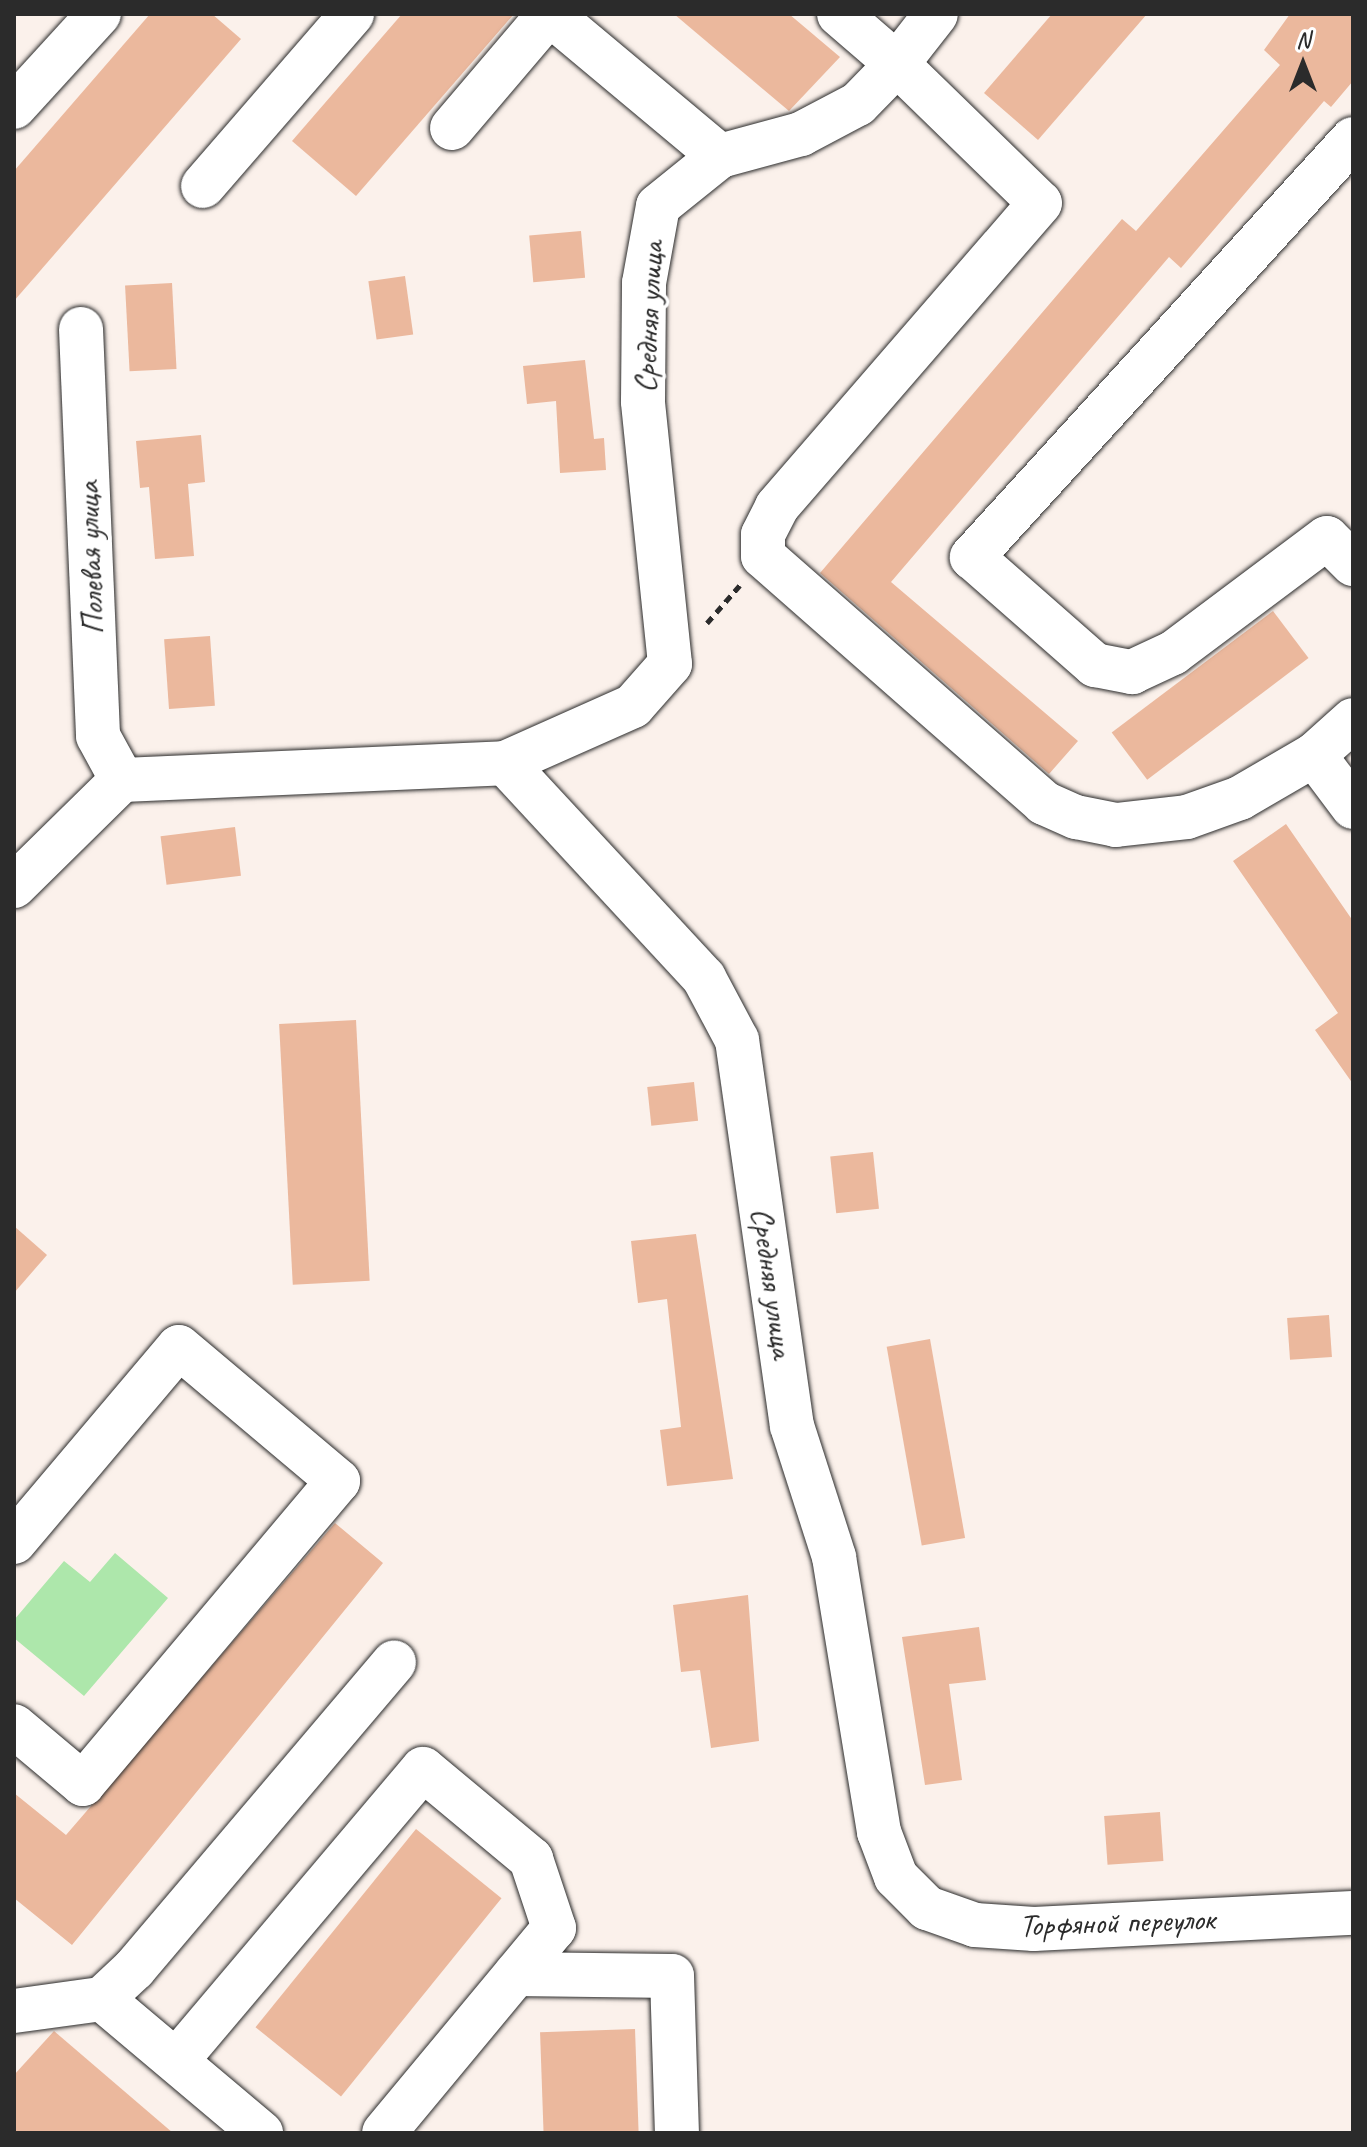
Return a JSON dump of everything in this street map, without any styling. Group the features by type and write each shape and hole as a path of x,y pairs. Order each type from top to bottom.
{"street":[{"path":"14,107 99,14"},
{"path":"203,186 352,14"},
{"path":"452,128 550,14 720,156"},
{"path":"839,14 897,64 1040,203 777,507 763,535 763,556 1044,803 1076,817 1116,825 1187,817 1240,798 1314,755 1353,720"},
{"name":"Средняя улица","path":"896,1877 879,1832 834,1557 792,1426 737,1040 704,978 505,763 633,706 670,664 643,401 644,283 658,206 720,156 801,134 858,104 897,64 936,14"},
{"path":"1353,139 972,557 1095,665 1132,672 1173,653 1327,538 1353,564"},
{"name":"Полевая улица","path":"81,329 98,736 122,780"},
{"path":"1314,755 1353,807"},
{"path":"14,886 122,780 505,763"},
{"path":"14,1542 179,1347 338,1481 83,1784 14,1726"},
{"path":"24,2002 102,1999 134,1969 394,1662"},
{"path":"177,2060 423,1769 531,1859 554,1928 384,2133"},
{"name":"Торфяной переулок","path":"896,1877 927,1908 975,1925 1034,1929 1353,1913"},
{"path":"516,1974 672,1976 677,2133"},
{"path":"102,1999 261,2133"}],"green space":[{"path":"115,1553 168,1598 84,1696 14,1638 14,1620 64,1561 90,1582"}],"building":[{"path":"150,14 212,14 241,39 14,301 14,171"},
{"path":"402,14 514,14 356,196 292,141"},
{"path":"674,14 789,14 840,57 789,111"},
{"path":"1052,14 1147,14 1038,140 984,93"},
{"path":"1290,14 1353,14 1353,81 1331,107 1324,101 1181,268 1169,257 891,582 1078,741 1049,774 820,573 1122,219 1136,231 1280,65 1264,50"},
{"path":"581,231 585,278 533,282 529,236"},
{"path":"405,276 413,334 377,340 368,281"},
{"path":"172,283 177,369 130,371 125,285"},
{"path":"585,360 594,439 604,438 606,470 560,473 556,401 527,404 523,366"},
{"path":"201,435 205,482 188,484 194,556 155,559 149,487 140,488 136,441"},
{"path":"1273,611 1309,658 1147,780 1112,733"},
{"path":"210,636 215,706 169,709 164,639"},
{"path":"1286,824 1353,921 1353,1084 1315,1030 1338,1013 1233,861"},
{"path":"235,827 241,876 167,885 161,836"},
{"path":"356,1020 370,1281 293,1285 279,1024"},
{"path":"694,1082 698,1121 651,1126 647,1087"},
{"path":"873,1152 879,1209 836,1213 830,1156"},
{"path":"14,1226 47,1255 14,1293"},
{"path":"696,1234 733,1479 667,1486 660,1430 681,1427 667,1299 638,1303 631,1241"},
{"path":"1329,1315 1332,1357 1290,1360 1287,1318"},
{"path":"930,1339 965,1538 922,1546 887,1347"},
{"path":"335,1523 383,1563 72,1945 14,1898 14,1793 66,1835"},
{"path":"748,1595 759,1741 711,1748 700,1670 681,1672 673,1605"},
{"path":"979,1627 986,1680 949,1684 962,1780 925,1785 902,1637"},
{"path":"1160,1812 1163,1861 1108,1865 1104,1816"},
{"path":"416,1829 501,1898 341,2096 256,2027"},
{"path":"635,2029 639,2133 544,2133 540,2032"},
{"path":"54,2031 173,2133 14,2133 14,2075"}]}
